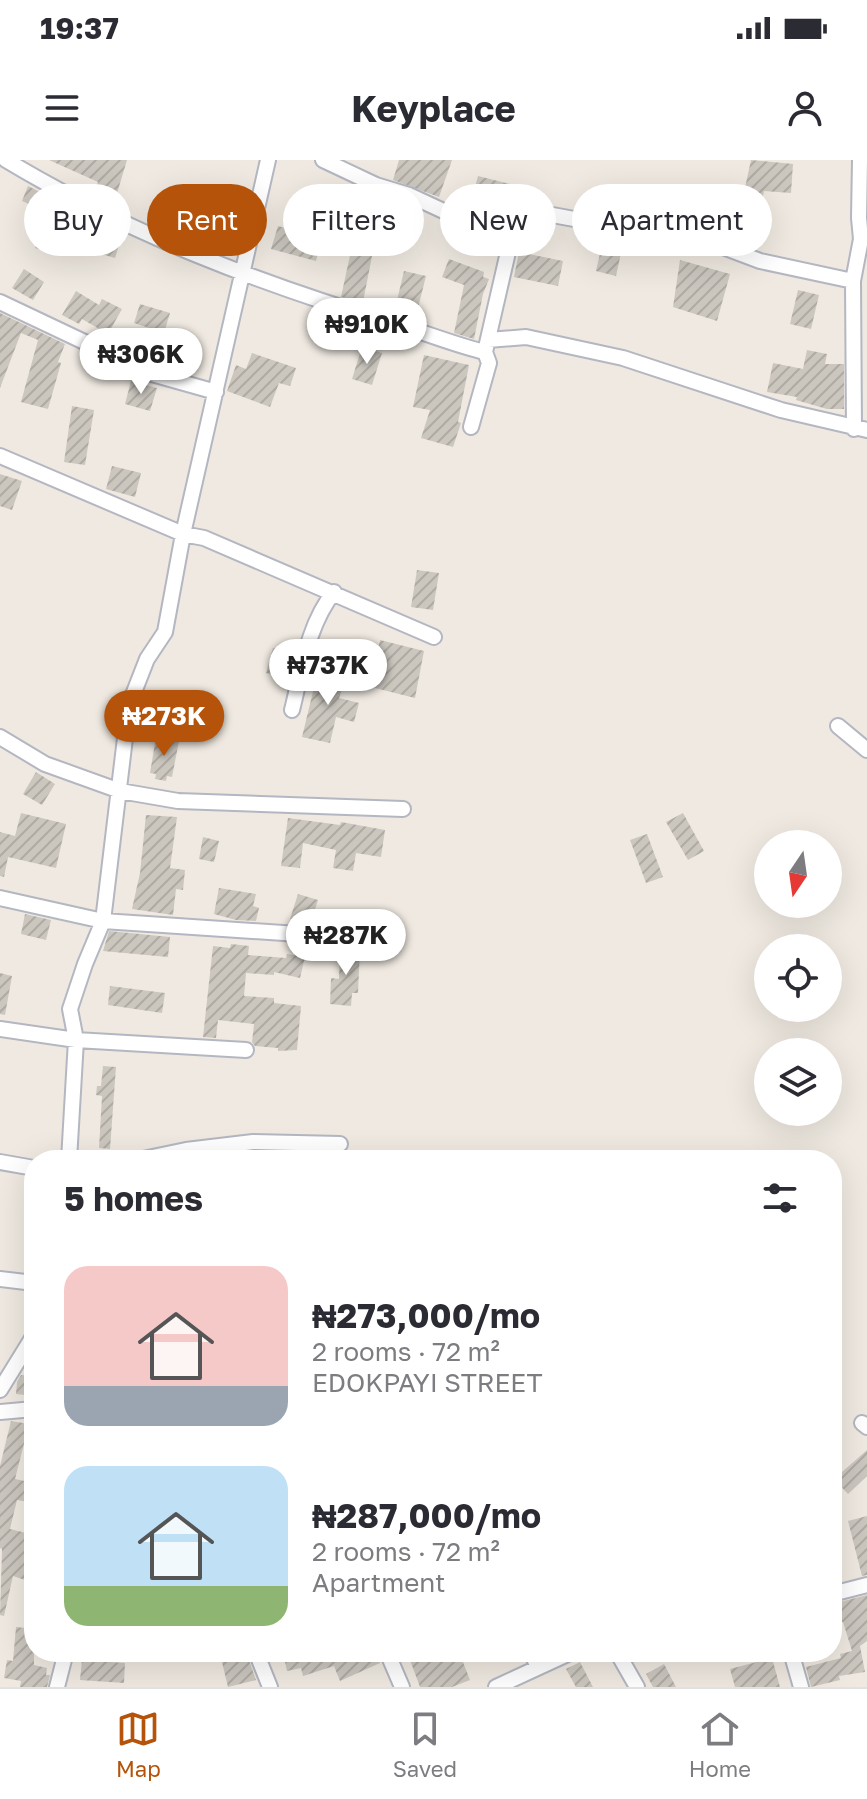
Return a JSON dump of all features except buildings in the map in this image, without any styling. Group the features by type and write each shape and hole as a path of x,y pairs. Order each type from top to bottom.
{"street":[{"path":"6,160 137,231 310,298 486,346 526,337 623,358 781,410 860,429 853,281 861,239 860,160"},
{"path":"70,1150 76,1040 70,1009 103,921 129,705 147,659 165,632 183,534 268,160"},
{"path":"323,160 376,185 409,195 440,209"},
{"path":"556,216 690,247 707,241 760,261 853,281"},
{"path":"471,427 489,363 486,346 507,256"},
{"path":"0,302 152,374 216,392"},
{"path":"0,456 183,534 204,538 334,592 434,637"},
{"path":"292,710 306,651 323,606 334,592"},
{"path":"838,726 867,750"},
{"path":"0,737 45,764 120,791 178,801 403,809"},
{"path":"0,898 103,921 372,939"},
{"path":"0,1029 76,1040 246,1050"},
{"path":"186,1150 253,1142 340,1144"},
{"path":"0,1162 24,1166"},
{"path":"0,1279 24,1282"},
{"path":"0,1390 24,1351"},
{"path":"0,1412 24,1410"},
{"path":"842,1591 867,1585"},
{"path":"57,1687 63,1662"},
{"path":"260,1662 270,1687"},
{"path":"391,1662 402,1687"},
{"path":"536,1662 538,1667"},
{"path":"496,1687 512,1683 549,1662"},
{"path":"623,1662 637,1687"},
{"path":"794,1662 801,1687"}]}
